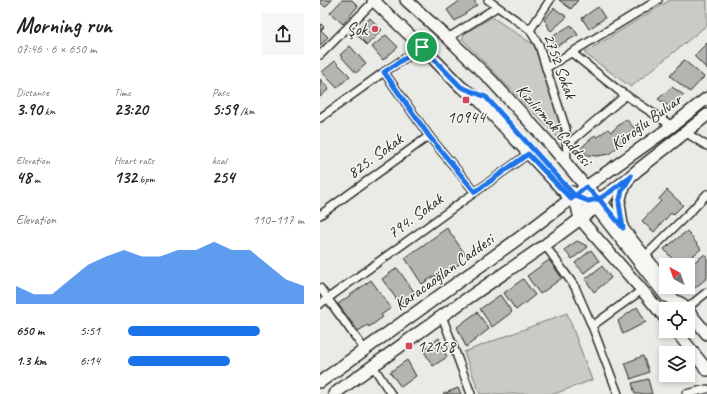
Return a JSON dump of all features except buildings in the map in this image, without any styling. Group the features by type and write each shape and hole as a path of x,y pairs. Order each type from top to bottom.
{"main road":[{"path":"374,0 461,87 476,98 528,154 574,200 598,203 599,211 666,296 676,302"},
{"name":"Kızılırmak Caddesi","path":"406,0 492,81 567,164 598,203 623,228 659,274"},
{"path":"461,87 486,97 574,200 580,219 659,311"},
{"name":"Köroğlu Bulvar","path":"586,187 672,126 707,98"},
{"name":"Köroğlu Bulvar","path":"610,192 707,115"},
{"path":"623,228 619,203 622,191 631,176"},
{"name":"Karacaoğlan Caddesi","path":"320,382 561,207 574,200 586,187"},
{"name":"Karacaoğlan Caddesi","path":"334,394 442,316 545,245 580,219 610,192"},
{"path":"675,294 681,302"},
{"path":"695,319 707,334"},
{"path":"682,338 707,370"}],"street":[{"path":"320,55 374,0"},
{"name":"2752 Sokak","path":"488,0 530,30 539,45 566,129 567,164"},
{"path":"530,30 550,0"},
{"path":"546,68 658,0"},
{"path":"448,38 497,7"},
{"path":"320,118 422,47"},
{"path":"572,53 626,96 672,126"},
{"path":"384,72 429,136 475,192"},
{"path":"567,144 626,96"},
{"path":"685,132 707,146"},
{"name":"825. Sokak","path":"320,215 429,136"},
{"name":"794. Sokak","path":"320,304 528,154"},
{"path":"645,256 707,194"},
{"path":"545,245 576,287 618,394"},
{"path":"320,288 366,350"},
{"path":"592,326 642,290"},
{"path":"694,302 707,292"},
{"path":"442,316 471,394"},
{"path":"373,366 391,394"},
{"path":"686,394 707,389"}],"shaded area":[{"path":"670,0 707,0 707,25 631,87 584,53"},
{"path":"492,17 534,45 557,113 561,134 559,139 462,39 464,34"},
{"path":"567,313 592,380 554,394 480,394 464,352"}],"place":[{"name":"Şok","path":"375,29"},
{"name":"10944","path":"466,100"},
{"name":"12158","path":"409,346"}],"route":[{"path":"422,47 384,72 429,136 475,192 528,154 571,199 575,196 588,201 599,199 623,228 619,203 622,191 631,176 599,199 586,187 575,196 486,97 461,87 422,47"}]}
